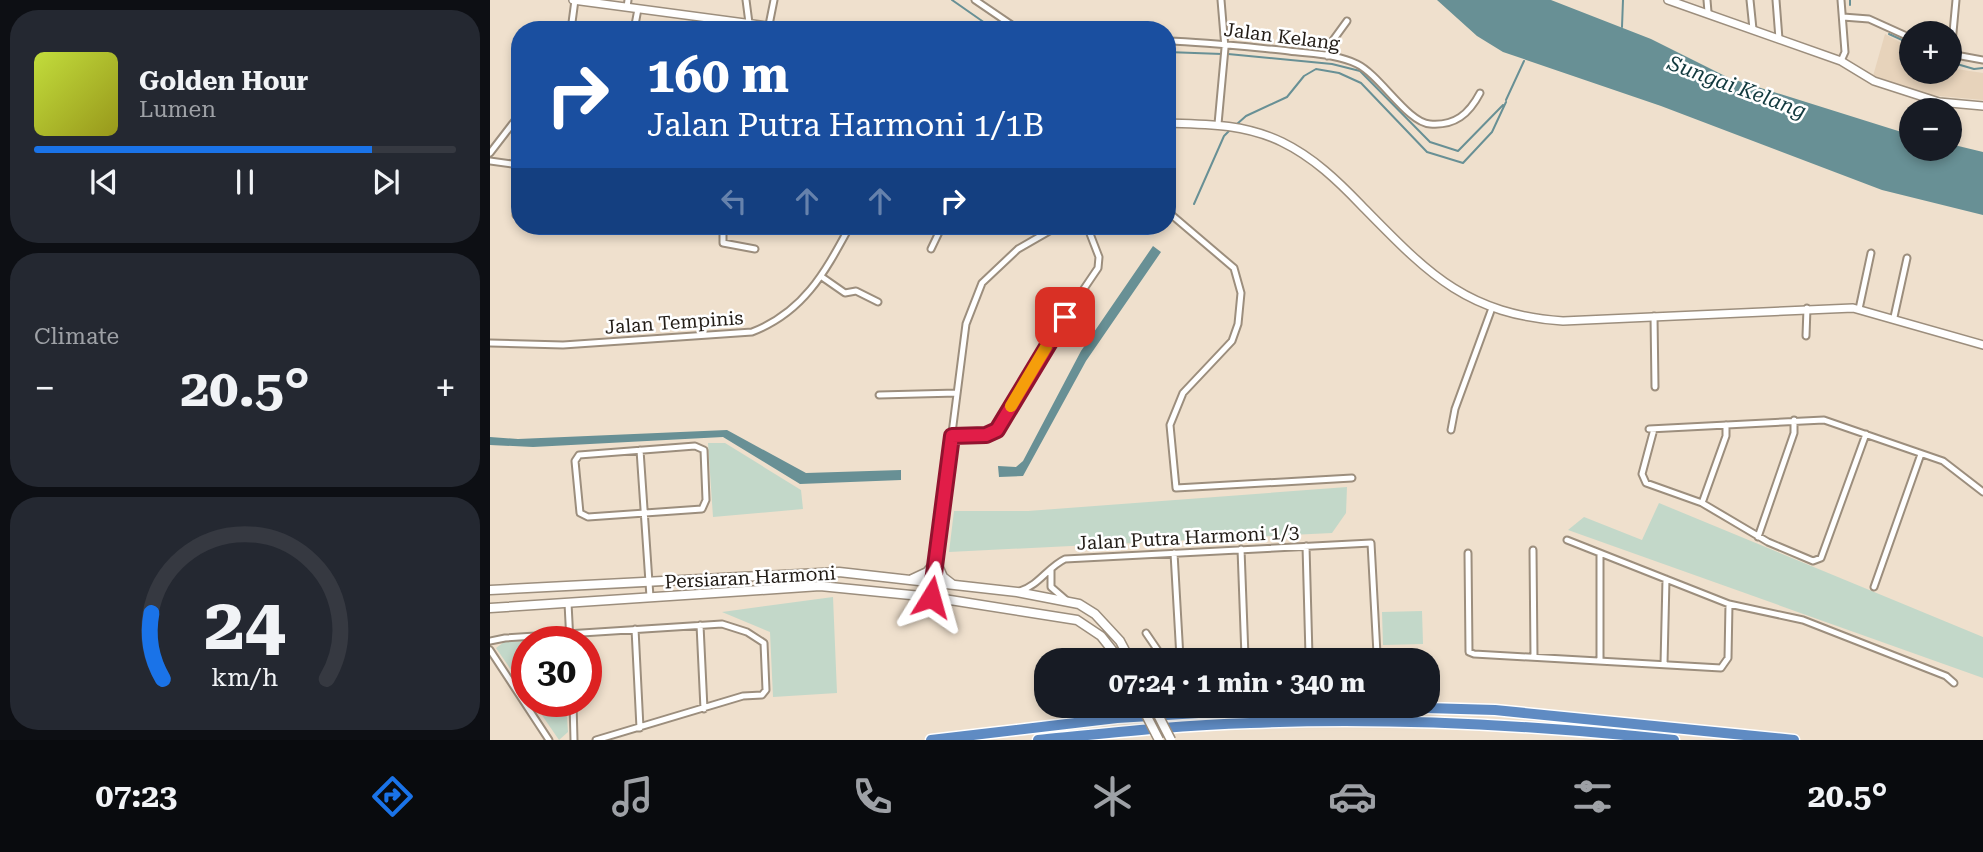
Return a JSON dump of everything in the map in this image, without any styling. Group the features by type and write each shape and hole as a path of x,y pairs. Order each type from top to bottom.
{"highway":[{"path":"1440,708 1495,710 1794,740"},
{"path":"931,740 1117,718"},
{"path":"1038,740 1249,723 1391,723 1495,727 1674,740"}],"main road":[{"path":"909,580 921,576 936,561 943,577 952,584"},
{"name":"Persiaran Harmoni","path":"490,590 839,572 1017,592 1070,602 1095,614 1124,648"},
{"name":"Persiaran Harmoni","path":"490,608 820,586 931,597 1077,620 1101,636 1110,648"},
{"path":"1147,718 1158,740"},
{"path":"1160,718 1171,740"}],"street":[{"path":"571,21 574,0 627,4 638,9 733,21"},
{"path":"746,0 749,21"},
{"path":"770,21 774,0"},
{"path":"975,0 1006,21"},
{"path":"1218,124 1225,46 1221,0"},
{"path":"1668,0 1841,61 1874,81 1939,102 1983,106"},
{"path":"1707,0 1708,12"},
{"path":"1750,0 1753,29"},
{"path":"1776,0 1779,39"},
{"path":"1841,0 1845,52 1841,61"},
{"path":"1954,21 1956,0"},
{"path":"636,21 638,9"},
{"path":"1843,17 1869,19 1899,33"},
{"path":"1327,56 1331,43 1347,21"},
{"name":"Jalan Kelang","path":"1176,42 1327,56 1359,64 1427,124 1445,123 1463,117 1480,93"},
{"path":"1962,56 1983,60"},
{"path":"1176,123 1233,126 1283,142 1325,170 1433,276 1455,291 1492,308 1518,316 1563,321 1807,309 1859,309 1983,345"},
{"path":"490,153 511,126"},
{"path":"490,161 511,164"},
{"path":"1176,219 1234,268 1241,293 1238,324 1232,341 1183,393 1170,425 1176,488 1352,478"},
{"path":"723,235 723,243 755,248"},
{"name":"Jalan Tempinis","path":"490,343 563,345 752,332 775,323 796,307 822,277 845,235"},
{"path":"931,250 938,235"},
{"path":"931,597 966,324 982,282 1018,249 1042,235"},
{"path":"952,436 986,435 997,430 1054,333 1098,268 1100,257 1091,235"},
{"path":"1859,309 1871,253"},
{"path":"1894,317 1907,258"},
{"path":"822,277 845,293 856,291 878,302"},
{"path":"1451,430 1455,409 1492,308"},
{"path":"1806,336 1807,309"},
{"path":"1654,316 1655,387"},
{"path":"879,395 957,393"},
{"path":"1758,537 1794,433 1794,420"},
{"path":"1866,434 1821,558 1813,561 1758,537 1702,503 1642,479 1652,429 1824,420 1866,434 1921,454 1957,470 1983,492"},
{"path":"1702,503 1726,436 1726,425"},
{"path":"695,446 704,450 705,506 645,513 587,517 580,513 576,461 579,456 695,446"},
{"path":"640,450 650,597"},
{"path":"1874,587 1921,454"},
{"path":"1567,540 1729,604 1803,620 1946,676 1954,683"},
{"name":"Jalan Putra Harmoni 1/3","path":"1017,592 1036,584 1065,559 1371,543 1377,648"},
{"path":"1306,546 1310,648"},
{"path":"1241,549 1245,648"},
{"path":"1533,550 1534,657"},
{"path":"1174,553 1179,648"},
{"path":"1468,553 1469,652 1721,667 1728,658 1729,604"},
{"path":"1600,553 1600,661"},
{"name":"Persiaran Harmoni","path":"1051,569 1051,587 1070,602"},
{"path":"1664,664 1666,579"},
{"path":"568,603 569,626"},
{"path":"700,625 704,709"},
{"path":"596,740 749,696 762,695 766,690 764,643 729,625 602,631"},
{"path":"635,629 640,728"},
{"path":"1146,633 1154,648"},
{"path":"490,642 511,638"},
{"path":"490,650 549,740"},
{"path":"573,717 574,740"}],"shaded area":[{"path":"1885,34 1899,42 1899,84 1962,84 1962,70 1983,73 1983,100 1929,95 1883,82 1873,76"}],"green space":[{"path":"708,443 725,443 801,490 803,509 713,517"},
{"path":"1347,487 1346,513 1332,533 949,552 954,511 1028,511"},
{"path":"1659,503 1983,637 1983,678 1568,530 1584,517 1642,540"},
{"path":"833,597 837,693 773,697 770,632 722,612"},
{"path":"1422,611 1423,644 1383,645 1382,612"},
{"path":"504,642 511,642 511,670 496,648"},
{"path":"543,717 567,717 568,732 559,740"}],"water":[{"name":"Sungai Kelang","path":"1437,0 1551,0 1651,39 1729,78 1899,131 1899,161 1962,161 1962,147 1983,152 1983,215 1882,190 1661,106 1503,52 1477,36"},
{"path":"1153,246 1161,252 1086,361 1023,476 999,477 998,466 1016,467 1023,461 1081,351"},
{"path":"727,430 806,473 901,470 901,480 800,484 723,437 533,447 490,445 490,437 518,439"}],"waterway":[{"path":"952,0 982,21"},
{"path":"1622,27 1623,0"},
{"path":"1850,0 1850,5"},
{"path":"1889,34 1899,39"},
{"path":"1176,52 1222,54"},
{"path":"1228,54 1332,64 1360,71 1430,142 1458,151 1503,105"},
{"path":"1506,100 1524,61"},
{"path":"1962,66 1983,68"},
{"path":"1237,124 1246,116 1287,97 1304,76 1316,69 1339,73 1361,83 1427,152 1463,163 1492,132 1506,102"},
{"path":"1194,204 1224,136 1230,130"}],"slow traffic":[{"path":"1011,406 1046,347"}],"route":[{"path":"931,597 952,436 986,435 997,430 1065,317"}]}
